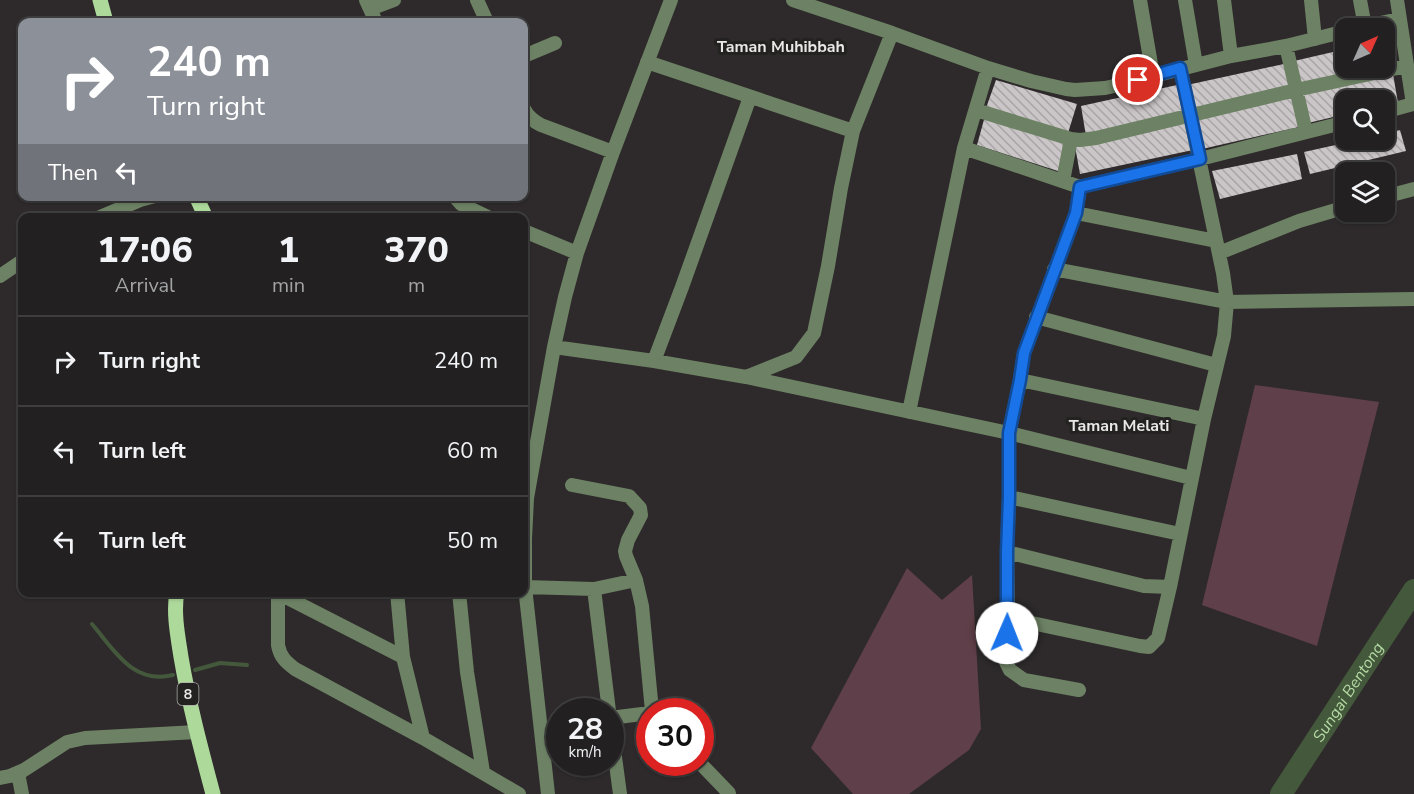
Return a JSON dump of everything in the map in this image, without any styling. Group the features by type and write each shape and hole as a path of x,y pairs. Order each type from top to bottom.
{"main road":[{"path":"100,0 105,18"},
{"name":"8","path":"177,597 177,632 185,678 213,794"}],"street":[{"path":"374,18 368,4 394,0"},
{"path":"477,0 485,18"},
{"path":"528,482 554,347 577,253 671,0"},
{"path":"793,0 808,2 988,68 1031,81 1075,90 1105,88 1196,64 1335,34"},
{"path":"1140,0 1154,76"},
{"path":"1185,0 1196,64"},
{"path":"1224,0 1231,56"},
{"path":"1311,0 1315,39"},
{"path":"1360,0 1361,18"},
{"path":"1395,109 1414,105 1397,0"},
{"path":"1395,20 1399,19"},
{"path":"746,377 796,357 814,333 853,131 892,33"},
{"path":"528,54 555,44"},
{"path":"1286,46 1306,132"},
{"path":"647,62 853,131"},
{"path":"976,110 1080,140 1407,66"},
{"path":"909,412 964,148 988,68"},
{"path":"1008,618 1149,646 1158,638 1191,478 1224,336 1227,302 1218,247 1180,68"},
{"path":"654,361 750,97"},
{"path":"528,116 541,125 613,152"},
{"path":"964,148 1080,187 1335,125"},
{"path":"1063,181 1071,139"},
{"path":"1079,690 1024,680 1010,670 1006,662 1009,433 1024,353 1076,213 1080,187"},
{"path":"1395,194 1414,189"},
{"path":"110,213 138,201"},
{"path":"458,201 480,213"},
{"path":"1076,213 1218,247 1335,210"},
{"path":"528,233 577,253"},
{"path":"0,276 18,264"},
{"path":"1054,269 1227,302 1414,299"},
{"path":"1036,317 1216,365"},
{"path":"554,347 746,377 1009,433 1191,478"},
{"path":"1020,380 1204,419"},
{"path":"572,485 629,496 640,508 641,515 625,551 636,580 642,606 650,698"},
{"path":"1009,497 1180,534"},
{"path":"1007,552 1128,582 1170,587"},
{"path":"528,587 594,589 636,580"},
{"path":"594,589 607,698"},
{"path":"278,597 278,645 285,661 295,669 423,738 519,794"},
{"path":"286,597 403,657"},
{"path":"397,597 403,657 423,738"},
{"path":"460,597 467,672 483,772"},
{"path":"525,597 548,794"},
{"path":"0,778 18,773 67,742 85,738 197,732"},
{"path":"18,773 21,794"},
{"path":"618,776 620,794"},
{"path":"713,776 729,793"}],"shaded area":[{"path":"1255,385 1379,402 1317,646 1202,605"},
{"path":"907,568 942,600 972,575 981,729 969,750 909,794 853,794 811,748"}],"building":[{"path":"1335,52 1335,78 1299,86 1294,61"},
{"path":"1284,64 1289,87 1193,111 1187,85"},
{"path":"1374,78 1394,78 1398,103 1395,104 1395,90 1335,90 1335,117 1308,123 1302,93"},
{"path":"996,80 1077,104 1068,133 986,108"},
{"path":"1177,85 1184,113 1086,136 1081,106"},
{"path":"1292,96 1299,127 1202,149 1195,119"},
{"path":"985,116 1065,142 1058,171 977,145"},
{"path":"1185,121 1193,150 1080,174 1075,146"},
{"path":"1400,130 1406,151 1360,162 1335,162 1335,168 1310,174 1304,152 1335,145 1335,150 1395,150 1395,131"},
{"path":"1297,154 1302,179 1220,199 1212,171"}],"waterway":[{"name":"Sungai Bentong","path":"1281,794 1414,590"},
{"path":"92,624 117,654 136,670 159,677 173,675"},
{"path":"195,670 220,663 247,665"}],"district":[{"name":"Taman Muhibbah","path":"781,46"},
{"name":"Taman Melati","path":"1119,425"}],"route":[{"path":"1007,633 1009,433 1024,353 1076,213 1080,187 1200,159 1180,68 1138,80"}]}
